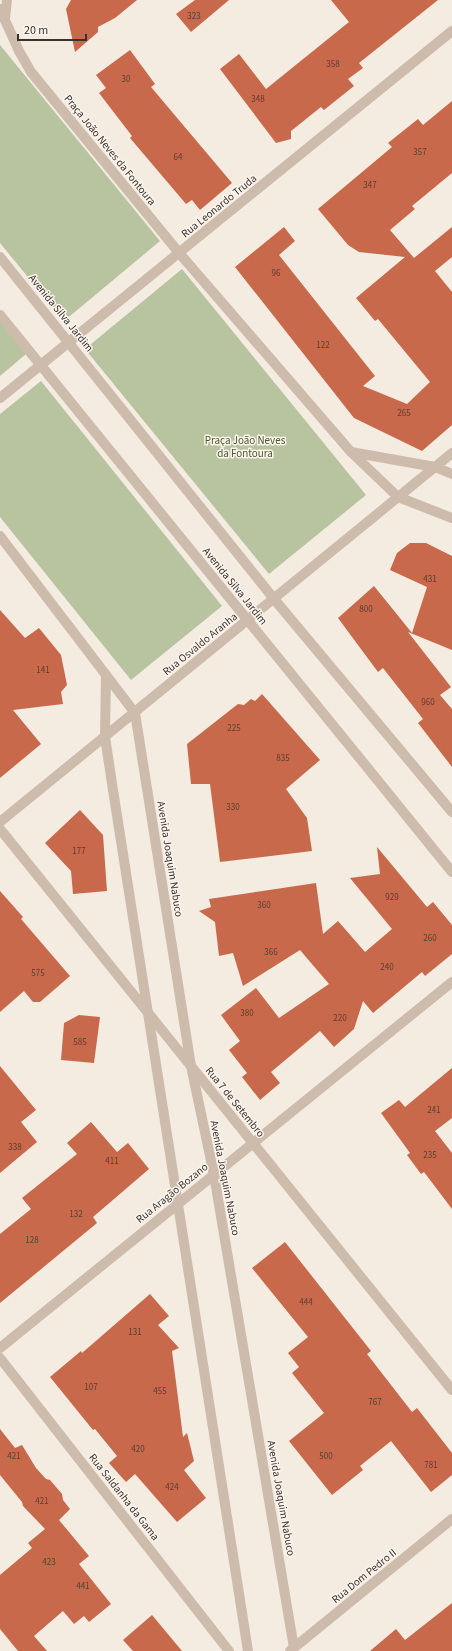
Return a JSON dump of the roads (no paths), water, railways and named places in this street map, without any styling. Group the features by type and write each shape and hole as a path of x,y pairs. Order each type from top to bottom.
{"street":[{"name":"Praça João Neves da Fontoura","path":"7,0 3,14 19,51 31,72 180,254 351,452 398,497"},
{"name":"Rua Leonardo Truda","path":"0,398 69,341 180,254 452,31"},
{"name":"Avenida Silva Jardim","path":"0,257 69,341 274,599 452,812"},
{"name":"Avenida Silva Jardim","path":"0,315 452,872"},
{"path":"351,452 435,467 452,474"},
{"name":"Rua Osvaldo Aranha","path":"0,822 452,453"},
{"path":"398,497 452,518"},
{"path":"0,536 134,713"},
{"path":"106,675 105,737 146,1010 178,1203 248,1651"},
{"name":"Avenida Joaquim Nabuco","path":"134,713 192,1066 214,1175 292,1650"},
{"name":"Rua 7 de Setembro","path":"0,829 452,1390"},
{"name":"Rua Aragão Bozano","path":"0,1348 452,982"},
{"name":"Rua Saldanha da Gama","path":"0,1358 229,1651"},
{"name":"Rua Dom Pedro II","path":"292,1650 452,1519"}]}
